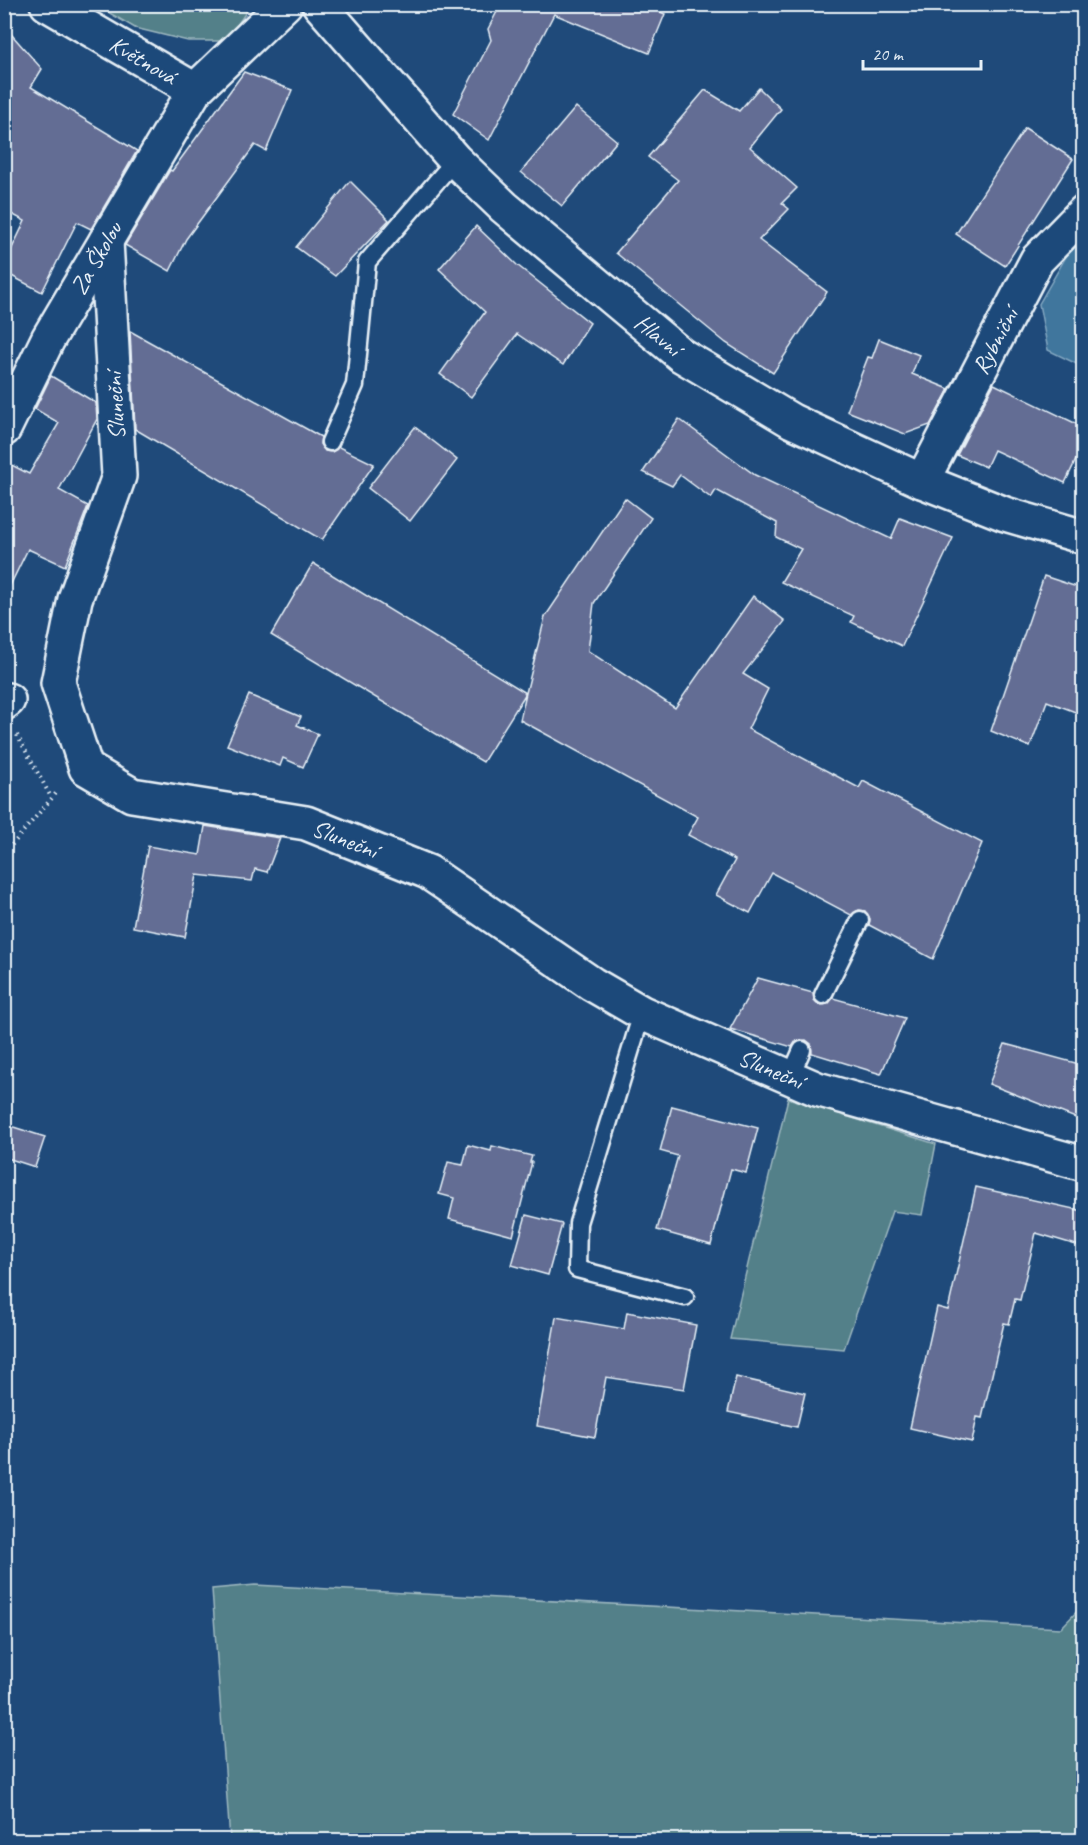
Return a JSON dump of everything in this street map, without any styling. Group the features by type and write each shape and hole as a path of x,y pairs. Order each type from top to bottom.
{"street":[{"name":"Květnová","path":"47,4 195,90 285,4"},
{"name":"Hlavní","path":"319,4 455,160 504,207 681,355 792,421 922,481 1005,514 1083,537"},
{"name":"Za Školou","path":"4,429 48,339 195,90"},
{"name":"Rybniční","path":"922,481 1037,260 1083,212"},
{"name":"Sluneční","path":"106,241 119,476 75,599 58,683 86,768 132,795 306,823 428,872 592,984 642,1013 796,1064 817,1089 1083,1164"}],"lane":[{"path":"330,442 355,385 367,262 455,160"},
{"path":"823,996 860,920"},
{"path":"642,1013 578,1223 577,1269 685,1297"}],"path":[{"path":"16,734 51,797"},
{"path":"4,854 51,797 86,768"}],"green space":[{"path":"96,5 251,5 226,41 188,41 135,28"},
{"path":"788,1098 936,1144 922,1215 892,1211 844,1349 730,1339"},
{"path":"255,1585 1061,1628 1083,1605 1083,1840 230,1840 212,1589"}],"water":[{"path":"1083,227 1083,367 1048,350 1039,304"}],"building":[{"path":"501,4 643,4 665,14 649,53 554,14 489,140 453,114 491,40 488,29"},
{"path":"4,26 42,69 31,87 137,151 91,229 77,222 42,292 4,272 4,265 25,221 4,210"},
{"path":"244,72 292,90 266,151 255,145 186,239 170,271 125,245 170,170 172,171"},
{"path":"759,88 781,109 750,147 797,188 782,203 789,209 759,240 827,292 773,373 726,343 616,253 678,180 648,157 705,90 739,111"},
{"path":"576,107 617,141 562,206 521,172"},
{"path":"1025,128 1073,159 1005,266 956,234"},
{"path":"350,181 389,220 335,276 296,247"},
{"path":"476,226 517,265 590,323 563,365 517,334 471,397 440,374 485,312 439,269"},
{"path":"130,331 321,437 320,444 325,451 332,452 339,447 374,464 322,540 135,429"},
{"path":"879,339 919,355 912,374 949,389 930,425 905,434 847,411 868,357 872,358"},
{"path":"51,376 96,403 97,419 59,490 88,506 65,566 28,549 4,598 4,461 29,474 59,423 35,409"},
{"path":"994,384 1083,427 1083,445 1065,483 994,450 986,467 957,455"},
{"path":"679,419 755,475 891,539 900,518 953,538 902,646 851,622 854,616 781,582 801,549 776,537 777,523 716,490 711,498 680,475 672,486 643,472"},
{"path":"415,427 457,460 410,521 368,488"},
{"path":"625,498 651,518 594,603 588,651 675,708 753,596 785,621 743,674 768,689 748,729 859,788 863,781 982,843 933,959 869,925 870,919 865,911 859,910 851,915 772,873 750,913 716,895 735,860 688,835 698,817 520,720 545,617"},
{"path":"313,563 526,693 483,762 271,635"},
{"path":"1044,576 1083,589 1083,715 1047,701 1030,747 991,731"},
{"path":"249,695 301,717 297,725 318,734 303,767 283,758 280,766 227,745"},
{"path":"205,826 280,838 267,872 255,869 252,881 197,875 185,937 133,927 148,846 200,855"},
{"path":"758,978 813,993 814,1000 819,1005 828,1004 833,998 905,1018 881,1074 812,1053 811,1044 806,1040 796,1041 792,1047 730,1029"},
{"path":"1005,1044 1083,1065 1083,1121 989,1084"},
{"path":"672,1106 758,1128 746,1173 731,1169 711,1245 657,1230 678,1156 660,1151"},
{"path":"4,1124 45,1137 35,1167 4,1157"},
{"path":"468,1145 491,1151 492,1146 532,1156 513,1236 449,1219 454,1198 439,1194 448,1162 463,1165"},
{"path":"976,1187 1083,1211 1083,1247 1036,1233 1020,1300 1015,1299 1009,1324 1004,1323 982,1418 977,1417 972,1442 910,1428 937,1307 948,1310"},
{"path":"526,1215 562,1224 548,1275 512,1265"},
{"path":"627,1312 696,1325 684,1389 606,1377 595,1437 537,1426 556,1317 624,1329"},
{"path":"736,1377 805,1393 797,1427 728,1412"}]}
